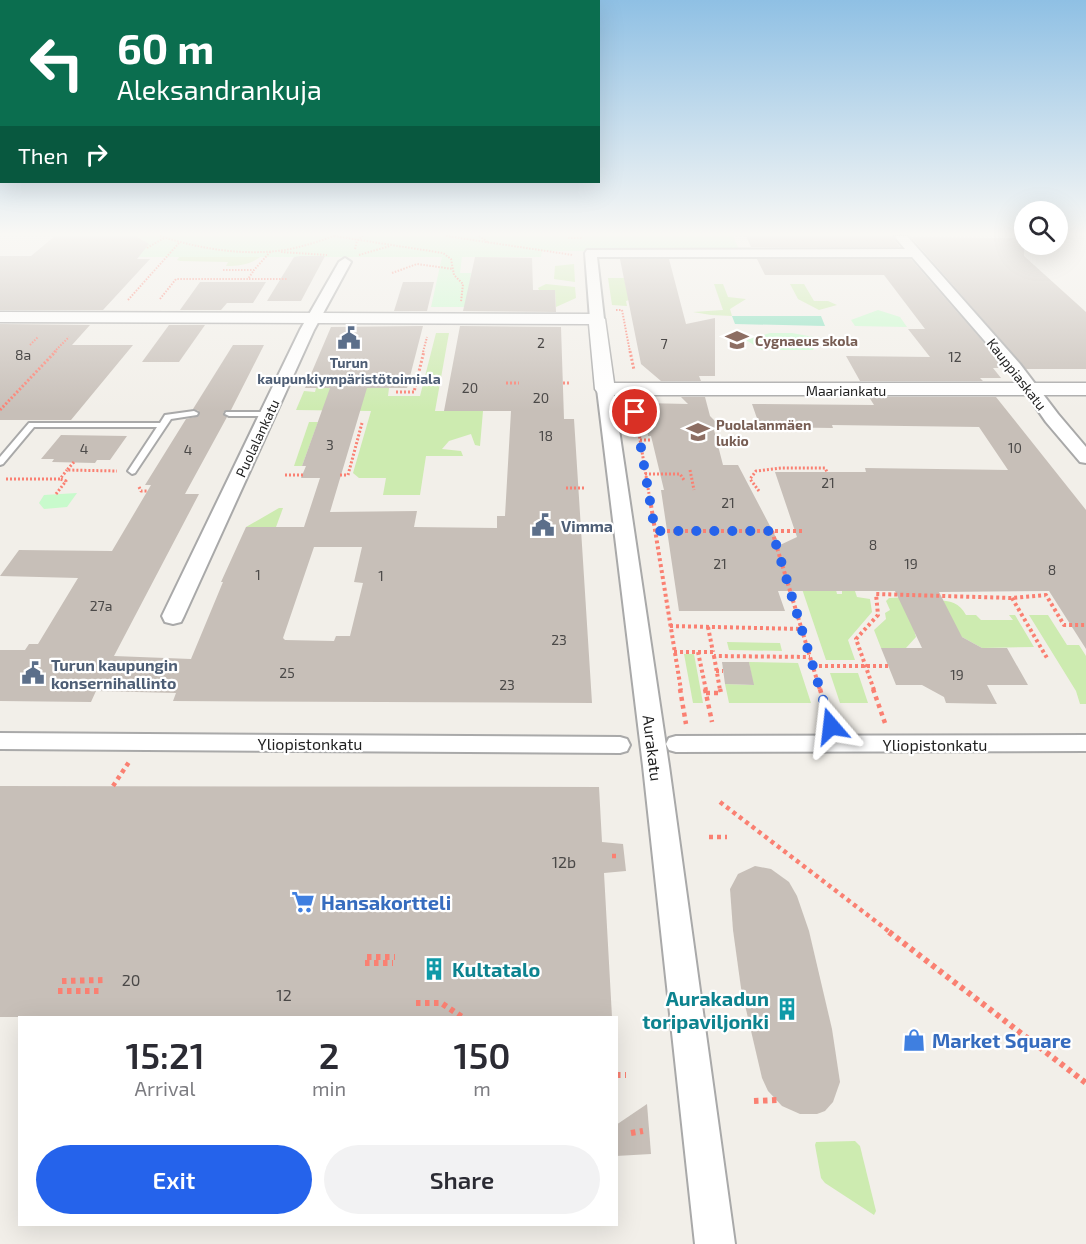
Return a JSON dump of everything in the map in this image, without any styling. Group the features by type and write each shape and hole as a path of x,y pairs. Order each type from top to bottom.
{"street":[{"name":"Puolalankatu","path":"173,616 327,294"},
{"name":"Aurakatu","path":"599,294 603,314 605,389 657,777 715,1244"},
{"name":"Kauppiaskatu","path":"950,294 1015,367 1086,458"},
{"path":"0,317 315,318 603,314"},
{"name":"Maariankatu","path":"605,389 1086,389"},
{"name":"Yliopistonkatu","path":"0,741 620,745"},
{"name":"Yliopistonkatu","path":"676,744 1086,743"}],"lane":[{"path":"132,471 168,417 194,413"},
{"path":"229,414 268,414"},
{"path":"0,462 32,425 163,425"}],"path":[{"path":"126,302 133,294"},
{"path":"158,302 164,294"},
{"path":"461,306 462,294"},
{"path":"603,314 622,310 635,375"},
{"path":"625,327 634,327"},
{"path":"0,410 73,332"},
{"path":"396,392 414,392 428,333"},
{"path":"506,382 519,382"},
{"path":"563,383 569,383"},
{"path":"635,412 683,707"},
{"path":"340,475 348,475 362,423"},
{"path":"640,440 652,440"},
{"path":"60,479 74,462"},
{"path":"759,491 750,478 756,471 770,468 825,468 826,472"},
{"path":"67,470 132,471 141,491 147,491"},
{"path":"690,470 694,490"},
{"path":"645,474 680,474 684,480"},
{"path":"285,475 303,475"},
{"path":"0,479 60,479 66,481 56,494"},
{"path":"566,488 585,488"},
{"path":"655,531 805,531"},
{"path":"772,531 837,744"},
{"path":"878,704 856,639 878,615 876,594 1012,598 1046,595 1064,625 1086,625"},
{"path":"1012,598 1047,658"},
{"path":"670,626 802,629"},
{"path":"706,693 721,693 708,627"},
{"path":"674,651 810,657"},
{"path":"698,652 716,744"},
{"path":"813,666 888,666"},
{"path":"716,671 723,671"},
{"path":"720,802 1086,1083"},
{"path":"710,837 727,837"},
{"path":"612,856 620,856"},
{"path":"366,960 394,960"},
{"path":"62,981 105,980"},
{"path":"58,991 102,991"},
{"path":"416,1003 436,1001 448,1005 461,1016"},
{"path":"618,1074 626,1076"},
{"path":"754,1101 778,1100"},
{"path":"631,1133 643,1131"}],"green space":[{"path":"434,294 468,294 466,307 431,307"},
{"path":"555,294 576,294 576,298 556,307"},
{"path":"610,294 628,294 627,306 612,305"},
{"path":"717,294 746,299 730,309 732,316 693,312 723,310"},
{"path":"795,294 810,294 814,301 828,301 837,305 819,310 798,299"},
{"path":"878,310 900,317 907,327 855,326 851,320"},
{"path":"732,316 821,316 825,326 735,324"},
{"path":"436,333 449,333 435,411 483,411 480,446 475,445 471,434 449,441 442,449 461,451 463,456 426,456 420,495 383,495 386,478 359,478 353,473 371,411 296,410 304,391 315,392 316,388 389,388 388,396 420,396"},
{"path":"770,333 792,333 819,338 813,350 762,350 746,340"},
{"path":"309,422 318,422 302,466 294,466"},
{"path":"77,493 67,507 44,509 39,503 44,495"},
{"path":"279,508 283,508 276,527 246,527"},
{"path":"800,583 836,590 837,594 842,594 842,591 855,591 857,597 870,599 872,612 848,640 855,660 826,660"},
{"path":"909,597 925,601 948,601 954,603 966,615 976,615 981,620 1013,620 1009,615 1015,615 1034,647 982,648 962,637 914,630 916,637 906,648 881,648 874,630 886,619 885,613 890,610 886,601 889,598"},
{"path":"1029,615 1048,615 1067,645 1079,645 1086,656 1086,704 1080,704 1076,691"},
{"path":"727,642 780,643 782,651 729,650"},
{"path":"684,654 694,654 703,703 693,703"},
{"path":"749,662 798,663 811,703 729,703 725,684 753,685"},
{"path":"830,673 858,673 868,703 840,703"},
{"path":"855,1141 860,1146 876,1211 874,1215 825,1183 821,1178 816,1142"}],"building":[{"path":"0,294 118,294 103,310 0,310"},
{"path":"191,294 259,294 253,303 227,303 221,310 180,310"},
{"path":"271,294 305,294 301,301 267,301"},
{"path":"399,294 431,294 427,311 394,311"},
{"path":"467,294 555,294 556,312 463,311"},
{"path":"627,294 678,294 686,324 715,318 715,376 699,376 701,381 661,381 641,364"},
{"path":"898,294 942,294 1006,368 993,368 1001,378 980,378 983,381 860,381 846,356 930,357 908,329 925,329"},
{"path":"961,294 1066,294 1086,312 1086,369 1026,369"},
{"path":"0,324 90,325 72,345 133,345 71,420 0,420"},
{"path":"169,325 205,325 179,362 142,362"},
{"path":"423,326 407,388 367,388 330,512 417,511 414,527 497,528 497,516 505,516 511,411 444,411 460,326 561,327 564,419 574,419 592,703 173,701 176,693 96,691 91,702 0,701 0,650 25,650 29,644 38,644 78,578 0,576 19,550 112,551 151,485 145,485 186,419 199,416 199,411 193,409 233,345 264,345 231,410 223,413 227,417 185,494 199,494 114,656 191,659 223,582 221,582 246,527 304,527 320,478 301,478 306,466 302,466 330,388 305,388 331,327","holes":["314,547 362,547 354,582 363,583 350,636 336,636 334,641 285,640 283,638"]},
{"path":"681,397 705,397 710,416 716,422 714,430 723,465 738,465 780,545 797,537 775,472 866,472 865,468 1008,470 979,427 832,425 833,428 760,427 752,404 874,405 869,397 996,397 1086,510 1086,649 1049,591 939,592 962,637 982,648 1007,648 1028,685 987,685 997,704 946,703 944,697 922,685 896,685 881,648 922,648 895,591 778,591 785,611 679,611 661,490 664,490 651,436 648,436 643,403 688,404"},
{"path":"61,435 127,436 110,460 97,460 95,463 52,462 54,459 41,459"},
{"path":"722,662 749,662 754,685 725,684"},
{"name":"Hansakortteli","path":"0,786 599,787 602,842 623,844 626,871 604,873 612,1016 0,1017"},
{"name":"Aurakadun toripaviljonki","path":"755,866 771,869 789,882 797,896 809,931 832,1029 840,1082 833,1102 825,1111 817,1114 800,1114 782,1106 768,1091 762,1078 741,988 730,889 738,874"},
{"path":"647,1104 651,1154 618,1156 618,1124"}],"place":[{"name":"Turun kaupunkiympäristötoimiala","path":"349,338"},
{"name":"Cygnaeus skola","path":"737,340"},
{"name":"Puolalanmäen lukio","path":"698,432"},
{"name":"Vimma","path":"543,525"},
{"name":"Turun kaupungin konsernihallinto","path":"33,673"},
{"name":"Hansakortteli","path":"303,902"},
{"name":"Kultatalo","path":"434,969"},
{"name":"Aurakadun toripaviljonki","path":"787,1009"},
{"name":"Market Square","path":"914,1040"}],"route":[{"path":"635,412 655,531 772,531 831,726"}]}
